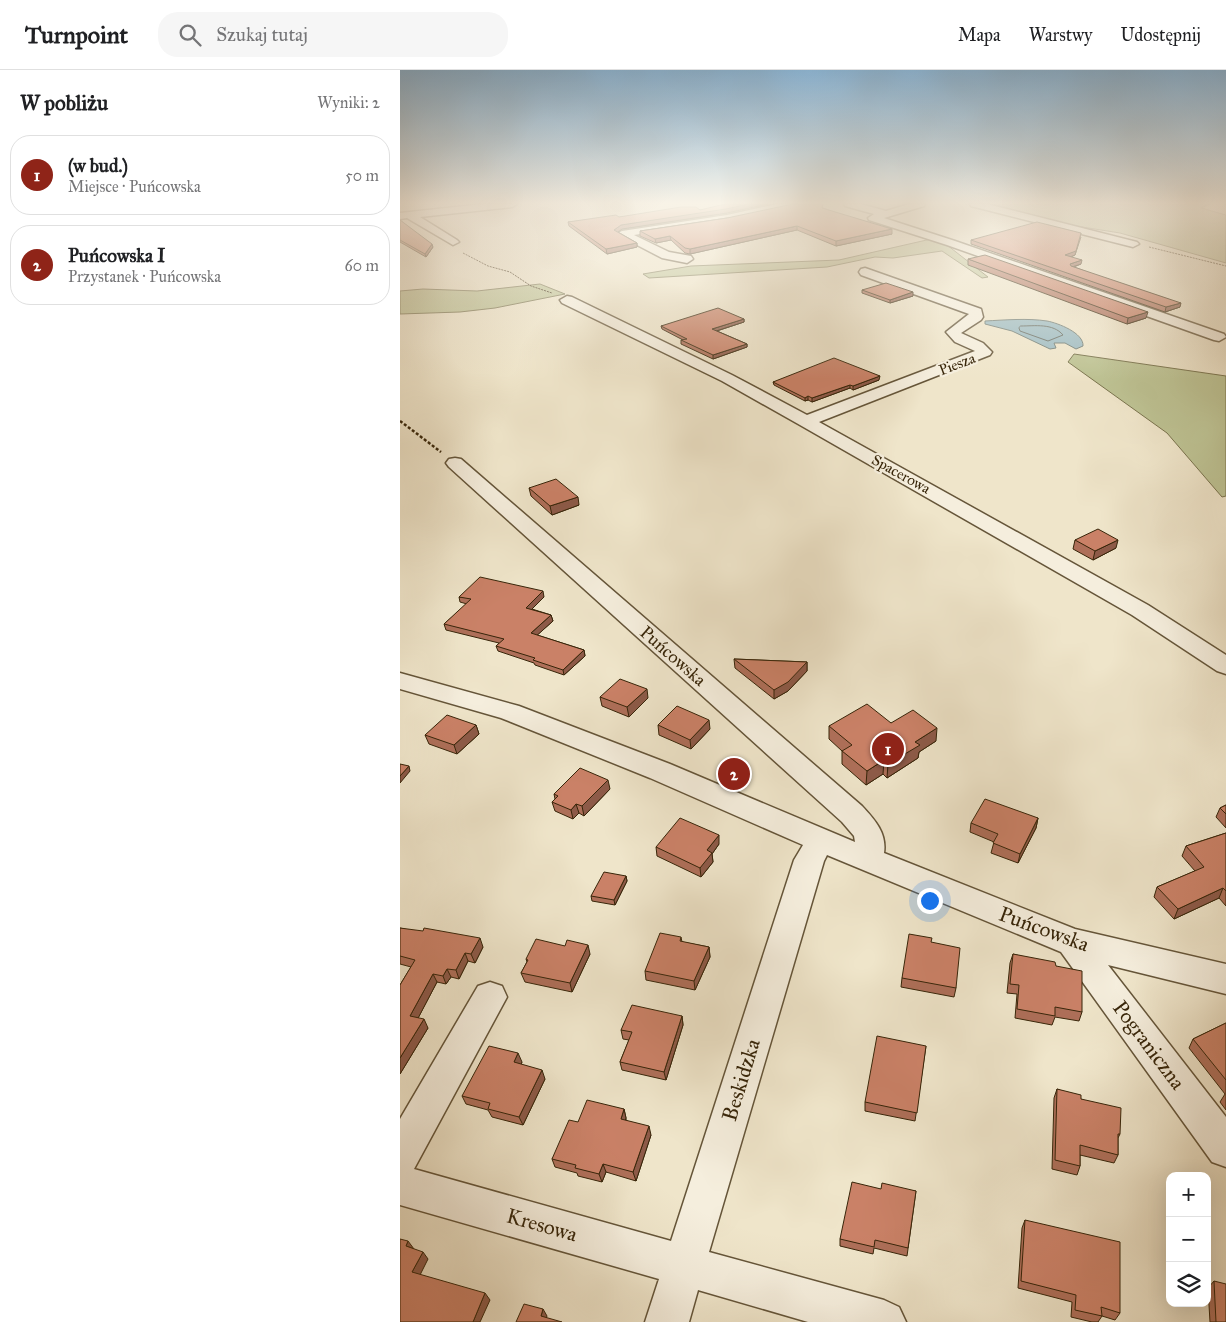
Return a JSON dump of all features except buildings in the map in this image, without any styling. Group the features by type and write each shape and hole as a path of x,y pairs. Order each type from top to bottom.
{"street":[{"path":"1007,262 1219,337"},
{"name":"Piesza","path":"806,421 985,352 983,348 958,338 953,332 976,317 976,312 865,272"},
{"name":"Spacerowa","path":"567,300 727,378 806,421 1140,610 1226,666"},
{"name":"Puńcowska","path":"455,463 852,814 865,828 872,842 868,859"},
{"name":"Puńcowska","path":"400,681 510,712 660,771 821,840 1072,942 1226,980"},
{"name":"Beskidzka","path":"667,1322 809,860 821,840"},
{"name":"Pograniczna","path":"1072,942 1226,1148"},
{"path":"400,1156 490,997"},
{"name":"Kresowa","path":"400,1185 684,1264"},
{"path":"684,1264 884,1322"}],"path":[{"path":"481,262 510,272 531,286 567,300"},
{"path":"1211,262 1226,266"},
{"path":"400,421 455,463"}],"green space":[{"path":"779,262 849,262 827,267 649,278 643,274 691,266"},
{"path":"959,262 969,262 988,277 982,278"},
{"path":"540,284 565,294 495,308 460,312 400,314 400,291 423,289 477,291"},
{"path":"1074,354 1226,376 1226,496 1222,497 1167,433 1068,362"}],"water":[{"path":"1024,319 1052,322 1075,333 1082,341 1083,346 1076,349 1065,343 1054,343 1056,348 1050,349 1012,331 985,324 985,321"}],"place":[{"name":"(w bud.)","path":"888,749"},
{"name":"Puńcowska I","path":"734,774"}]}
